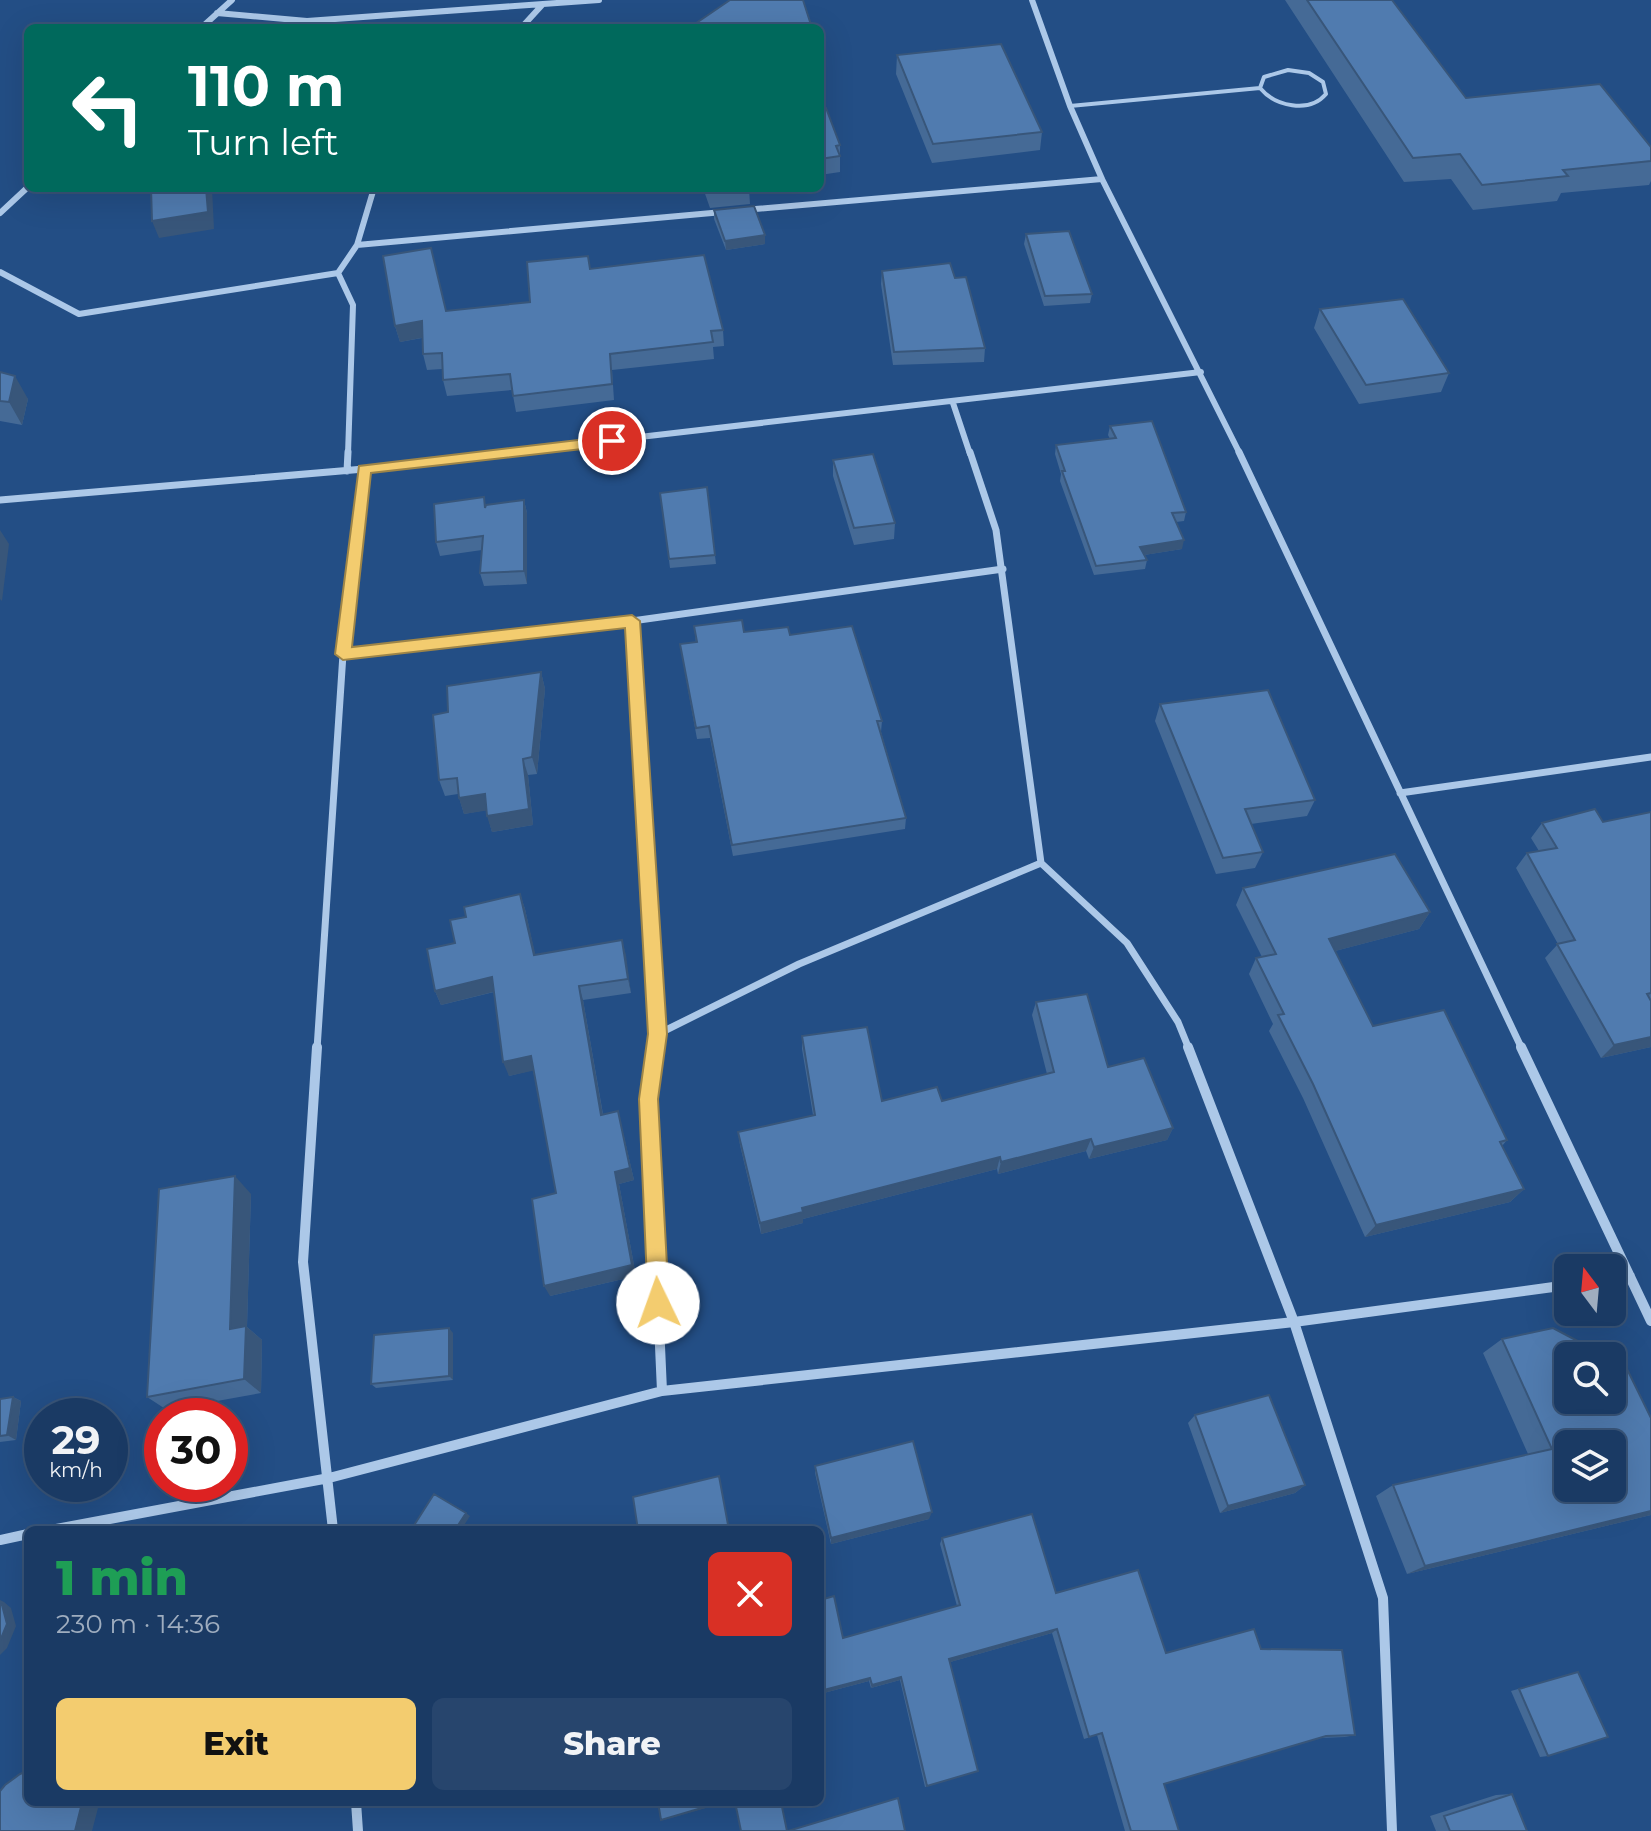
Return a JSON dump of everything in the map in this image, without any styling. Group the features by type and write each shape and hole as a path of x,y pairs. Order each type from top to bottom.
{"street":[{"path":"205,24 232,0"},
{"path":"217,13 307,21 599,0"},
{"path":"1032,0 1070,106 1102,179 1201,372 1651,1321"},
{"path":"525,24 543,4"},
{"path":"742,210 1102,179"},
{"path":"0,213 24,191"},
{"path":"0,272 79,314 338,273 357,245 373,192"},
{"path":"357,245 726,212"},
{"path":"338,273 353,305 347,471"},
{"path":"0,500 347,471 1201,372"},
{"path":"953,403 996,530 1041,863 1127,943 1178,1022 1294,1322 1383,1598 1392,1831"},
{"path":"333,1526 303,1262 343,654 364,469"},
{"path":"343,654 632,621 1003,569"},
{"path":"632,621 658,1034 649,1099 662,1391"},
{"path":"1400,793 1651,757"},
{"path":"658,1034 728,996 866,933 1041,863"},
{"path":"1626,1277 1630,1276"},
{"path":"72,1526 329,1478 662,1391 1294,1322 1554,1287"},
{"path":"0,1540 24,1535"},
{"path":"356,1806 358,1831"}],"lane":[{"path":"1299,71 1317,77 1326,88 1326,94 1315,104 1293,106 1271,99 1260,88 1260,82 1270,73 1299,71"},
{"path":"1070,106 1260,88"}],"building":[{"path":"730,0 803,0 811,24 695,24"},
{"path":"1307,0 1392,0 1466,98 1600,84 1651,147 1651,161 1563,170 1568,176 1482,185 1460,154 1413,158"},
{"path":"1001,44 1042,132 933,144 897,55"},
{"path":"824,108 840,145 836,146 840,156 824,158"},
{"path":"151,192 206,192 208,212 152,221"},
{"path":"754,206 765,235 725,241 714,210"},
{"path":"1069,231 1092,294 1045,296 1026,234"},
{"path":"431,248 446,311 530,302 527,262 588,256 590,269 704,255 723,330 711,331 713,342 610,354 612,384 513,396 510,374 443,380 442,353 423,354 422,321 395,326 383,256"},
{"path":"950,263 955,278 966,277 985,348 894,352 882,271"},
{"path":"1403,299 1449,373 1366,385 1320,309"},
{"path":"0,372 15,376 9,402 0,401"},
{"path":"1152,421 1186,512 1172,513 1184,540 1140,547 1147,560 1096,566 1062,471 1065,471 1056,445 1116,438 1110,426"},
{"path":"873,454 895,523 854,528 833,460"},
{"path":"707,487 715,555 669,559 660,493"},
{"path":"484,497 485,508 486,505 524,500 524,571 480,573 483,536 436,542 434,504"},
{"path":"742,620 744,632 788,627 790,635 852,626 882,721 877,721 906,818 732,845 709,726 696,728 680,644 697,642 694,626"},
{"path":"541,672 532,757 523,759 529,809 487,816 485,794 459,798 457,778 439,780 433,715 448,712 447,686"},
{"path":"1268,690 1315,800 1245,809 1263,852 1223,858 1160,704"},
{"path":"1595,809 1603,822 1651,812 1651,993 1647,994 1651,1001 1651,1037 1614,1045 1557,944 1575,940 1527,853 1557,848 1542,823"},
{"path":"1395,854 1430,912 1329,939 1373,1026 1444,1010 1507,1140 1500,1142 1524,1189 1376,1225 1313,1084 1278,1015 1284,1014 1256,958 1276,954 1243,888"},
{"path":"520,894 534,955 622,940 628,979 579,986 601,1115 618,1111 630,1168 615,1172 632,1265 544,1286 532,1199 556,1193 531,1056 503,1062 492,977 435,991 427,949 455,943 450,920 466,917 464,907"},
{"path":"1087,994 1108,1067 1144,1058 1173,1128 1094,1147 1091,1139 1001,1162 1000,1157 802,1208 803,1212 760,1223 738,1132 815,1115 802,1036 867,1027 882,1101 937,1087 942,1101 1054,1072 1036,1002"},
{"path":"235,1176 230,1329 246,1326 244,1379 147,1397 159,1189"},
{"path":"449,1328 449,1376 371,1384 374,1335"},
{"path":"1553,1328 1580,1342 1554,1342 1554,1414 1626,1414 1626,1367 1651,1418 1651,1511 1425,1566 1393,1485 1552,1449 1502,1339"},
{"path":"1269,1395 1305,1485 1228,1506 1195,1415"},
{"path":"13,1397 7,1435 0,1436 0,1399"},
{"path":"913,1441 932,1512 831,1538 815,1466"},
{"path":"719,1476 728,1526 637,1526 633,1497"},
{"path":"434,1494 466,1513 458,1526 414,1526"},
{"path":"1032,1514 1056,1593 1138,1570 1166,1653 1254,1629 1261,1649 1342,1650 1355,1735 1326,1736 1164,1784 1179,1831 1131,1831 1102,1733 1089,1737 1057,1629 949,1659 978,1771 927,1786 901,1677 872,1685 870,1678 824,1690 824,1599 834,1596 843,1638 960,1605 942,1538"},
{"path":"0,1604 7,1624 0,1641"},
{"path":"1578,1672 1608,1737 1548,1756 1519,1689"},
{"path":"24,1772 24,1806 81,1806 75,1831 0,1831 0,1791"},
{"path":"1512,1794 1527,1831 1450,1831 1444,1816"},
{"path":"898,1798 905,1831 788,1831"},
{"path":"659,1806 708,1806 661,1820"},
{"path":"736,1806 782,1806 787,1831 741,1831"}],"route":[{"path":"612,441 364,469 343,654 632,621 658,1034 649,1099 658,1303"}]}
